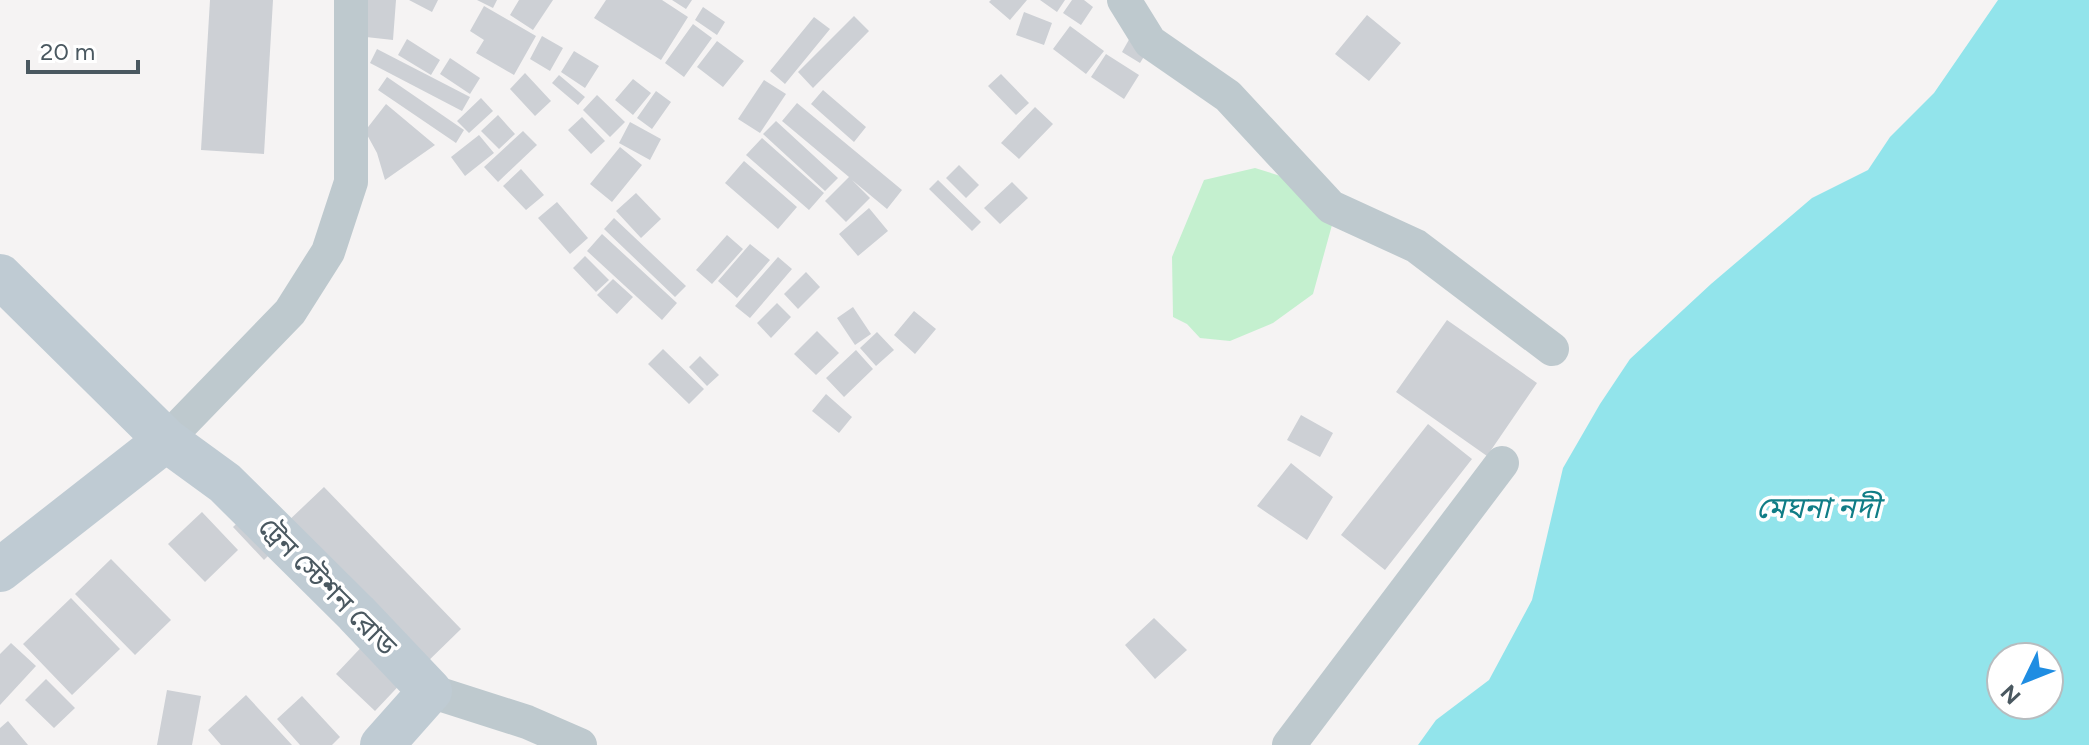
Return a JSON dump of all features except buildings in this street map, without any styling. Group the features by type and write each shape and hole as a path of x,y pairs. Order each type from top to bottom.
{"street":[{"path":"0,570 166,440 290,312 328,252 351,182 351,0"},
{"path":"1124,0 1150,42 1228,96 1331,207 1416,246 1552,349"},
{"name":"ট্রেন স্টেশন রোড","path":"0,276 166,440 225,483 430,691"},
{"path":"1289,745 1502,463"},
{"path":"382,745 430,691 527,722 580,745"}],"green space":[{"path":"1255,168 1310,185 1332,225 1313,294 1273,323 1230,341 1200,338 1187,324 1173,317 1172,257 1204,180"}],"water":[{"name":"মেঘনা নদী","path":"1998,0 2089,0 2089,745 1418,745 1436,720 1489,680 1532,600 1563,468 1630,359 1711,284 1812,198 1868,170 1890,137 1934,93"}]}
